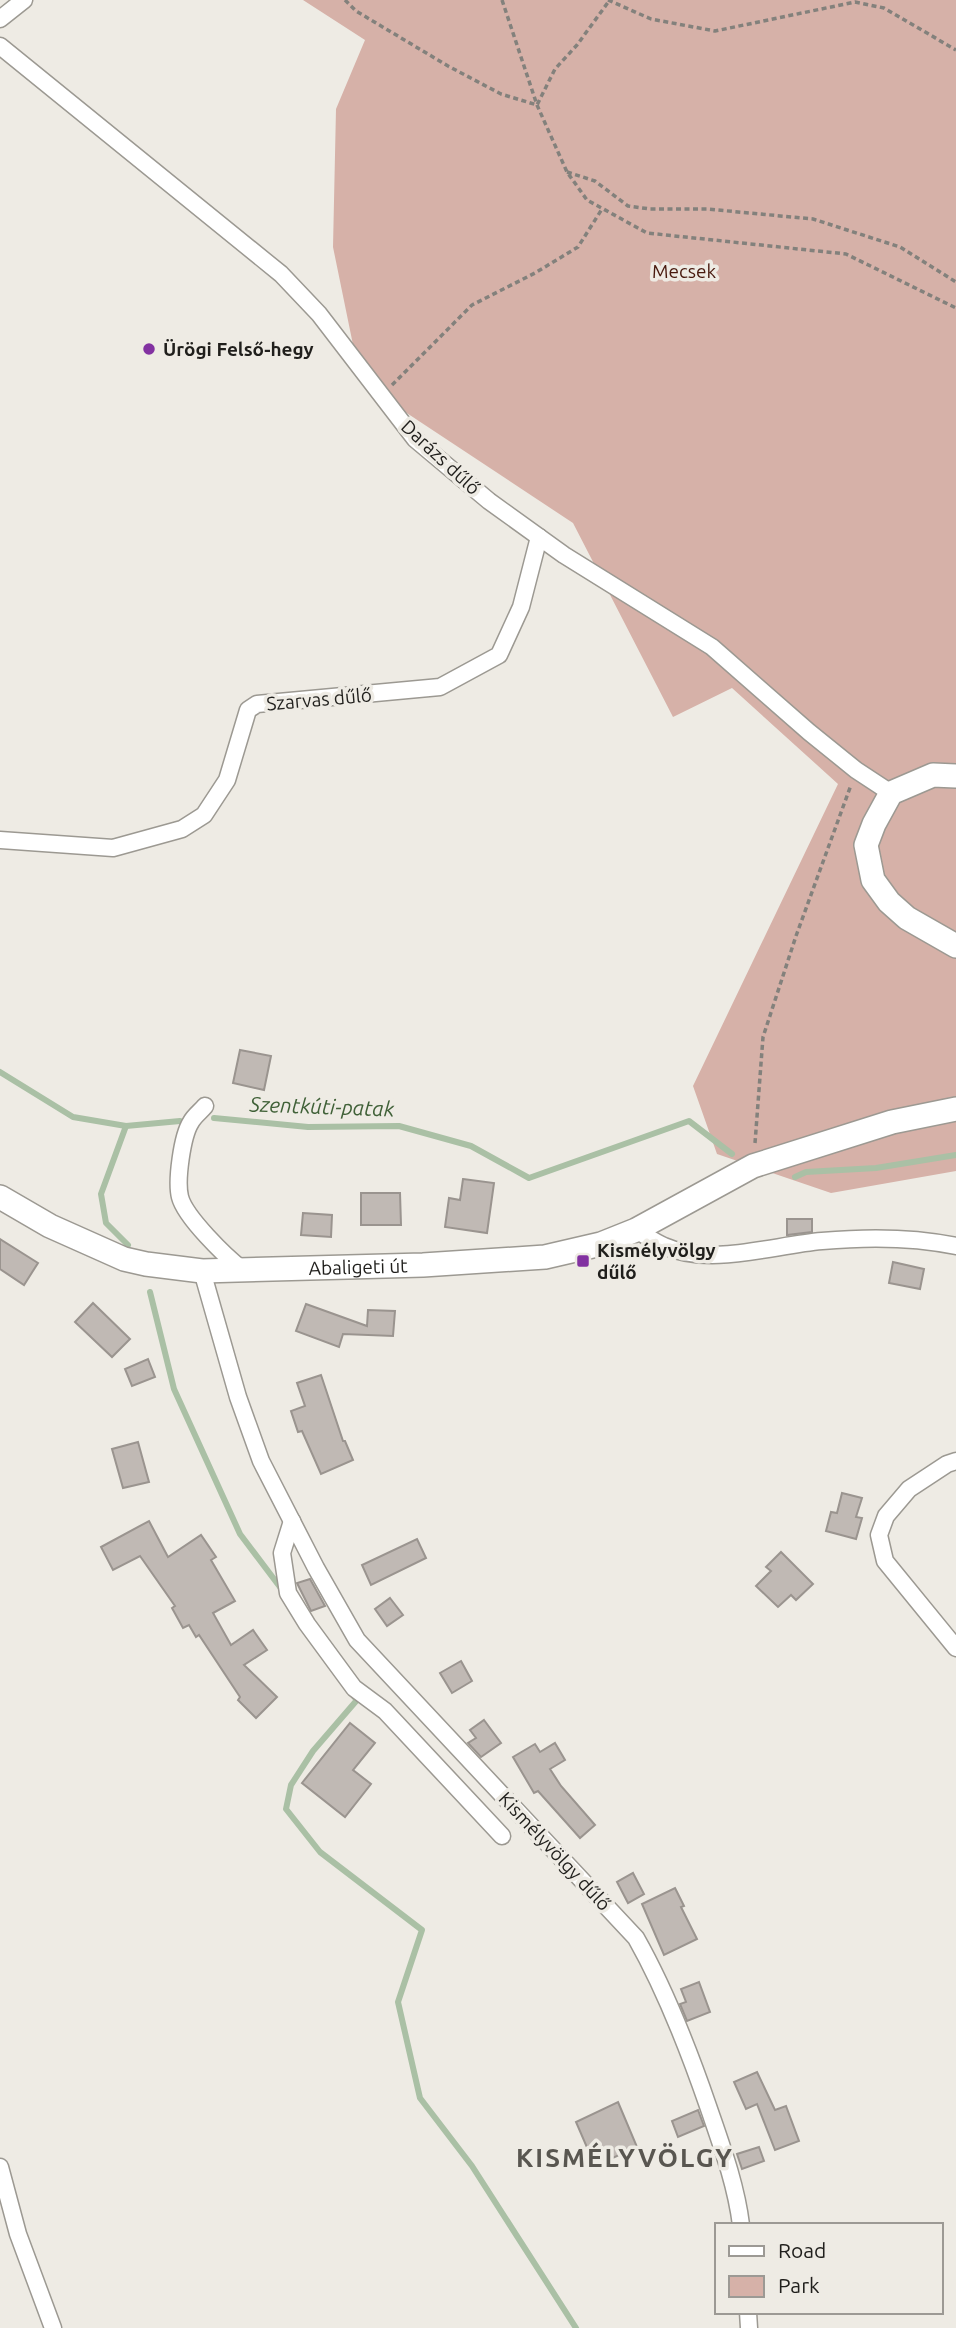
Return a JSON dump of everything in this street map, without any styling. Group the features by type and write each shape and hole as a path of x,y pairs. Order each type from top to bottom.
{"main road":[{"path":"956,776 933,775 891,793 866,845 873,880 889,902 907,918 956,946"},
{"name":"Abaligeti út","path":"0,1197 50,1226 124,1259 202,1271 446,1264 545,1257 601,1244 636,1230 753,1166 892,1122 956,1109"}],"street":[{"path":"0,19 24,0"},
{"name":"Darázs dűlő","path":"0,46 281,274 319,314 415,439 489,501 564,555 712,647 856,770 891,793"},
{"name":"Szarvas dűlő","path":"0,840 113,848 182,829 204,815 227,780 248,710 257,705 440,687 499,655 521,607 539,537"},
{"path":"205,1106 190,1123 178,1166 180,1198 195,1222 224,1256 243,1270"},
{"path":"636,1230 665,1247 697,1255 754,1252 822,1241 889,1238 956,1246"},
{"name":"Kismélyvölgy dűlő","path":"202,1271 238,1397 261,1461 357,1640 636,1938 660,1980 724,2152 741,2223"},
{"path":"956,1461 909,1489 886,1516 879,1535 885,1561 956,1648"},
{"name":"Kismélyvölgy dűlő","path":"292,1521 282,1553 288,1593 307,1624 354,1688 385,1711 502,1836"},
{"path":"0,2167 18,2234 53,2328"}],"path":[{"path":"345,0 356,11 448,66 501,94 537,104"},
{"path":"502,0 537,104 567,172 587,201 647,233 846,254 956,307"},
{"path":"537,104 555,69 577,46 609,0 651,19 715,31 855,1 884,8 956,50"},
{"path":"567,172 595,181 628,206 650,209 707,209 813,219 900,247 956,282"},
{"path":"381,396 472,305 536,273 578,247 602,209"},
{"path":"753,1166 763,1037 856,770"}],"green space":[{"name":"Mecsek","path":"303,0 956,0 956,1171 831,1193 717,1154 693,1086 838,784 732,688 673,717 573,523 381,396 359,374 333,247 336,109 365,40"}],"building":[{"path":"240,1050 271,1056 264,1090 233,1083"},
{"path":"463,1179 494,1183 487,1233 445,1227 449,1198 460,1200"},
{"path":"361,1193 400,1193 401,1225 361,1225"},
{"path":"303,1213 332,1215 331,1237 301,1235"},
{"path":"787,1219 812,1219 812,1232 787,1235"},
{"path":"0,1239 38,1263 24,1285 0,1269"},
{"path":"893,1262 924,1269 920,1289 889,1283"},
{"path":"93,1303 130,1339 112,1357 75,1322"},
{"path":"306,1304 367,1326 368,1310 395,1311 393,1336 343,1334 339,1347 296,1331"},
{"path":"148,1359 155,1377 132,1386 125,1369"},
{"path":"321,1375 343,1441 353,1460 321,1474 302,1431 298,1432 291,1411 305,1406 297,1383"},
{"path":"138,1442 149,1482 123,1488 112,1449"},
{"path":"842,1493 862,1498 856,1517 862,1518 856,1539 826,1531 831,1512 837,1513"},
{"path":"149,1521 168,1557 201,1535 216,1557 211,1560 235,1601 213,1613 231,1645 253,1630 267,1650 244,1665 277,1697 256,1718 238,1700 240,1697 199,1635 196,1637 189,1625 183,1628 172,1608 175,1606 140,1556 113,1570 101,1547"},
{"path":"417,1539 426,1558 371,1585 362,1565"},
{"path":"781,1552 813,1584 796,1600 791,1595 778,1607 756,1586 771,1571 766,1567"},
{"path":"310,1579 325,1606 311,1611 297,1583"},
{"path":"390,1598 403,1615 387,1626 375,1609"},
{"path":"461,1661 472,1681 452,1693 440,1673"},
{"path":"484,1720 501,1743 481,1757 468,1743 476,1738 470,1730"},
{"path":"350,1723 375,1743 353,1770 371,1784 345,1817 302,1783"},
{"path":"555,1743 565,1760 550,1769 595,1825 580,1838 538,1791 534,1793 513,1757 535,1744 540,1752"},
{"path":"633,1873 644,1894 628,1903 617,1882"},
{"path":"675,1888 697,1939 664,1955 642,1904"},
{"path":"699,1982 710,2012 687,2021 680,2004 686,2002 681,1989"},
{"path":"757,2072 775,2110 786,2106 799,2141 775,2150 757,2104 746,2109 734,2082"},
{"path":"618,2102 637,2147 595,2166 576,2122"},
{"path":"698,2110 704,2126 678,2137 672,2121"},
{"path":"759,2147 764,2161 742,2169 737,2154"}],"waterway":[{"name":"Szentkúti-patak","path":"0,1072 73,1117 126,1126 180,1121"},
{"name":"Szentkúti-patak","path":"214,1118 308,1127 399,1126 471,1146 529,1178 689,1121 732,1154"},
{"path":"126,1126 101,1194 106,1223 128,1245"},
{"name":"Szentkúti-patak","path":"795,1177 806,1172 876,1168 956,1155"},
{"path":"150,1292 174,1389 240,1534 283,1591"},
{"path":"352,1694 357,1700 313,1751 291,1785 286,1809 320,1852 422,1930 398,2002 420,2098 472,2166 576,2328"}],"place":[{"name":"Ürögi Felső-hegy","path":"149,349"},
{"name":"Kismélyvölgy dűlő","path":"583,1261"}],"district":[{"name":"KISMÉLYVÖLGY","path":"625,2157"}]}
